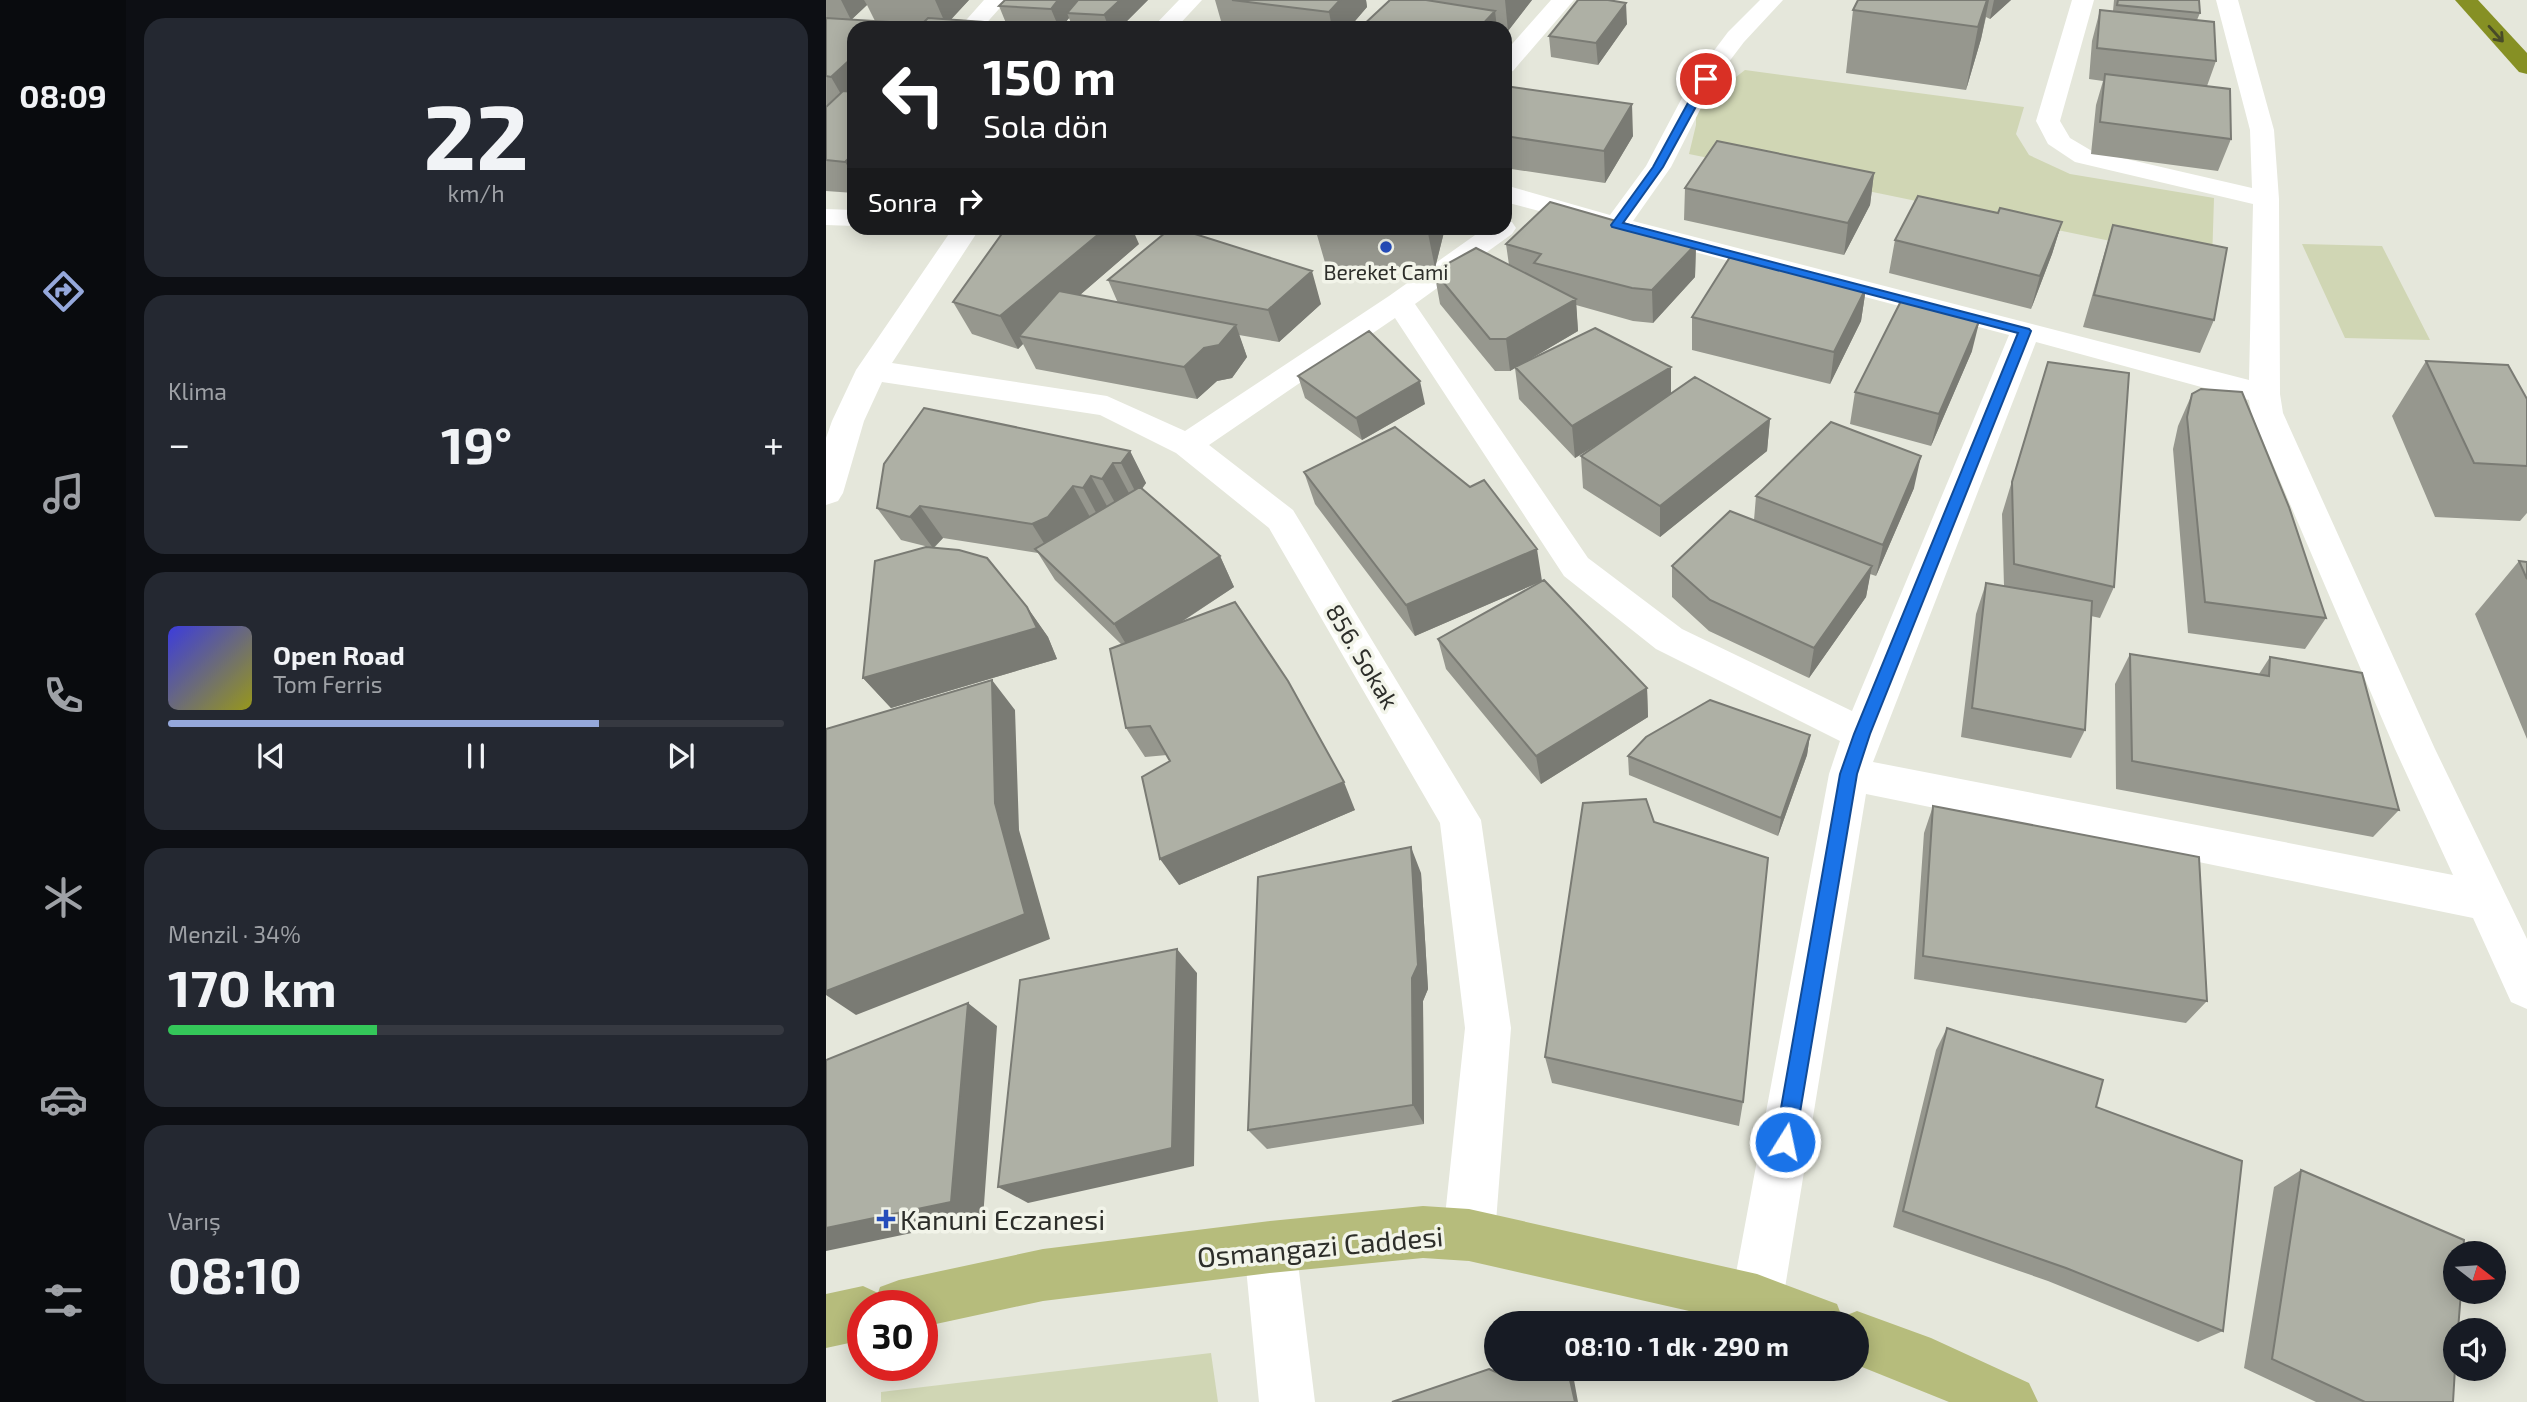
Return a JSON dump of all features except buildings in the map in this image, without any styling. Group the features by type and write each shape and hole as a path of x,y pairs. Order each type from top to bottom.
{"highway":[{"path":"2466,0 2527,67"}],"main road":[{"name":"Osmangazi Caddesi","path":"938,1298 1044,1275 1270,1247 1423,1232 1469,1235 1757,1300 1786,1311"},
{"path":"826,1321 847,1316"},
{"path":"1869,1344 1946,1384 2010,1402"}],"street":[{"path":"976,21 996,0"},
{"path":"1170,21 1191,0"},
{"path":"1512,58 1563,0"},
{"path":"1616,225 1658,167 1696,94 1715,65 1736,37 1772,0"},
{"path":"2082,0 2048,121 2053,135 2066,147 2084,157 2266,199"},
{"path":"2227,0 2262,130 2266,199 2264,394 2267,414 2484,901 2527,987"},
{"path":"1512,196 1535,204 2264,394"},
{"path":"1512,221 1535,204"},
{"path":"826,217 847,218"},
{"path":"826,493 849,419 871,370 961,235"},
{"path":"1187,445 1399,302 1493,235"},
{"path":"1399,302 1576,567 1669,639 1862,734"},
{"path":"1757,1300 1849,774 1862,734 2025,331"},
{"name":"856. Sokak","path":"871,370 1107,406 1187,445 1282,519 1460,820 1488,1028 1469,1235"},
{"path":"1849,774 2484,901"},
{"path":"1270,1247 1287,1402"}],"green space":[{"path":"1745,70 2024,107 2016,134 2029,155 2070,174 2214,198 2212,262 1689,154 1696,125 1696,108"},
{"path":"2302,244 2382,246 2430,340 2345,338"},
{"path":"1211,1353 1218,1402 881,1402 881,1392"}],"place":[{"name":"Bereket Cami","path":"1386,247"},
{"name":"Kanuni Eczanesi","path":"886,1219"}],"route":[{"path":"1706,79 1658,167 1616,225 2025,331 1862,734 1849,774 1785,1142"}]}
